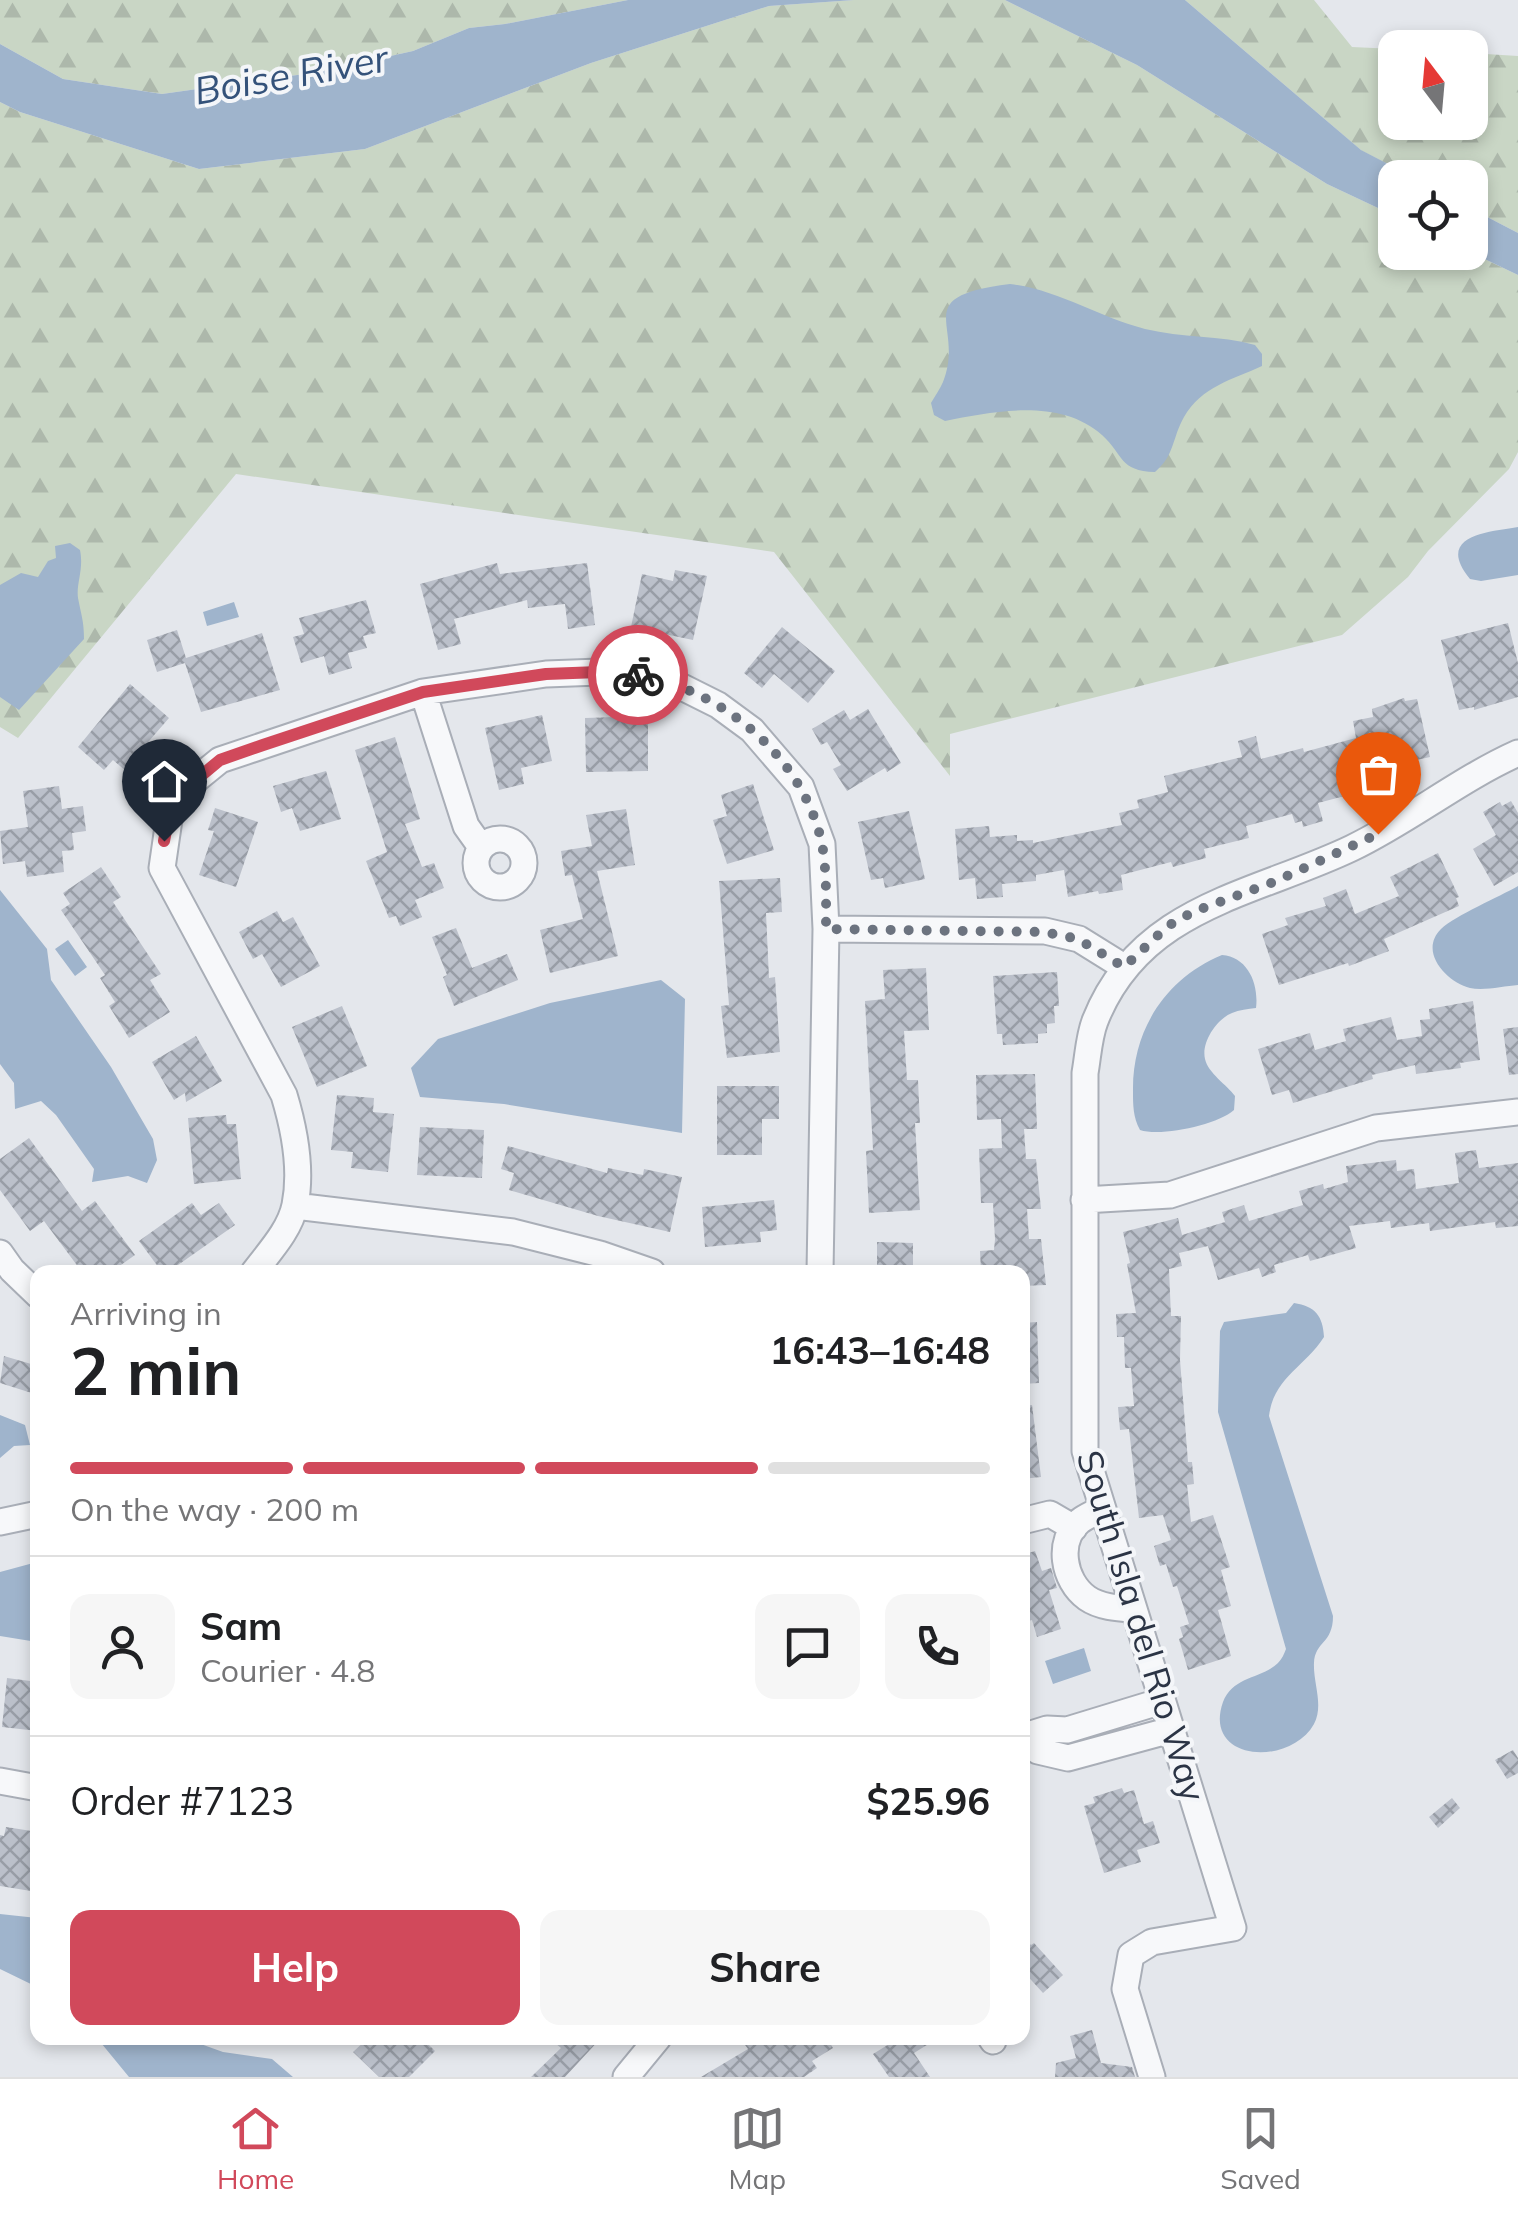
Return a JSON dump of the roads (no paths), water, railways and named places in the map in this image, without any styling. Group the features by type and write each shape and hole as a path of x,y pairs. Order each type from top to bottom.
{"street":[{"path":"259,1265 284,1233 295,1206 292,1121 284,1094 162,868 172,800 220,760 423,692 546,674 599,672 643,676 718,705 752,730 801,787 822,844 826,929 820,1265"},
{"path":"423,692 466,826 481,847"},
{"name":"South Isla del Rio Way","path":"1152,2077 1125,1988 1132,1955 1152,1942 1233,1928 1085,1452 1085,1073 1095,1022 1124,967 1168,926 1193,912 1354,847 1487,767 1518,754"},
{"path":"826,929 1044,932 1078,939 1124,967"},
{"path":"1084,1200 1170,1196 1376,1128 1518,1112"},
{"path":"295,1206 512,1232 632,1265"},
{"path":"0,1253 30,1287"},
{"path":"1101,1509 1080,1520 1074,1528 1065,1559 1075,1586 1100,1604 1133,1610"},
{"path":"1030,1519 1050,1514 1074,1528"},
{"path":"0,1522 30,1516"},
{"path":"1030,1733 1067,1730 1162,1702"},
{"path":"1030,1741 1038,1751 1068,1758 1171,1730"},
{"path":"0,1781 30,1787"},
{"path":"626,2077 652,2045"}],"water":[{"path":"628,0 854,0 769,6 591,63 365,149 199,169 20,112 0,102 0,44 63,79 162,94 319,72 413,51 469,28"},
{"path":"1005,0 1185,0 1361,150 1380,160 1378,208 1327,184 1137,65"},
{"path":"1488,217 1518,233 1518,275 1488,261"},
{"path":"1010,284 1045,292 1145,329 1255,345 1262,354 1262,366 1218,385 1191,406 1170,453 1155,472 1128,465 1102,435 1067,416 1026,410 945,421 934,415 931,403 943,382 948,362 949,305 978,290"},
{"path":"1518,527 1518,575 1470,579 1458,553 1462,545 1481,534"},
{"path":"70,543 80,550 78,592 84,639 19,710 0,697 0,585 21,573 38,577 48,561 56,558 55,546"},
{"path":"234,602 239,617 207,626 203,612"},
{"path":"1518,886 1518,985 1476,989 1461,985 1438,965 1435,938 1457,918"},
{"path":"0,890 47,949 51,980 111,1067 153,1139 157,1160 147,1183 128,1176 92,1182 94,1169 56,1115 41,1101 15,1109 14,1083 0,1064"},
{"path":"68,940 87,967 75,976 55,949"},
{"path":"1222,955 1245,966 1256,999 1256,1008 1235,1012 1221,1020 1205,1045 1207,1064 1235,1096 1234,1110 1188,1128 1140,1130 1133,1106 1134,1069 1146,1027 1184,977"},
{"path":"661,980 685,999 682,1133 504,1104 420,1097 411,1068 438,1039 550,1003"},
{"path":"1294,1303 1316,1313 1324,1337 1283,1382 1269,1416 1333,1616 1327,1637 1315,1656 1318,1709 1314,1724 1287,1747 1252,1752 1236,1747 1225,1737 1220,1722 1223,1702 1240,1682 1278,1663 1286,1649 1218,1412 1220,1331 1224,1322 1286,1313"},
{"path":"0,1415 25,1425 30,1445 14,1446 0,1458"},
{"path":"30,1564 30,1641 0,1636 0,1572"},
{"path":"1084,1648 1091,1671 1053,1684 1045,1661"},
{"path":"0,1914 30,1917 30,1984 0,1969"},
{"path":"103,2045 204,2045 272,2059 293,2077 129,2077"}],"water label":[{"name":"Boise River","path":"291,75"}]}
